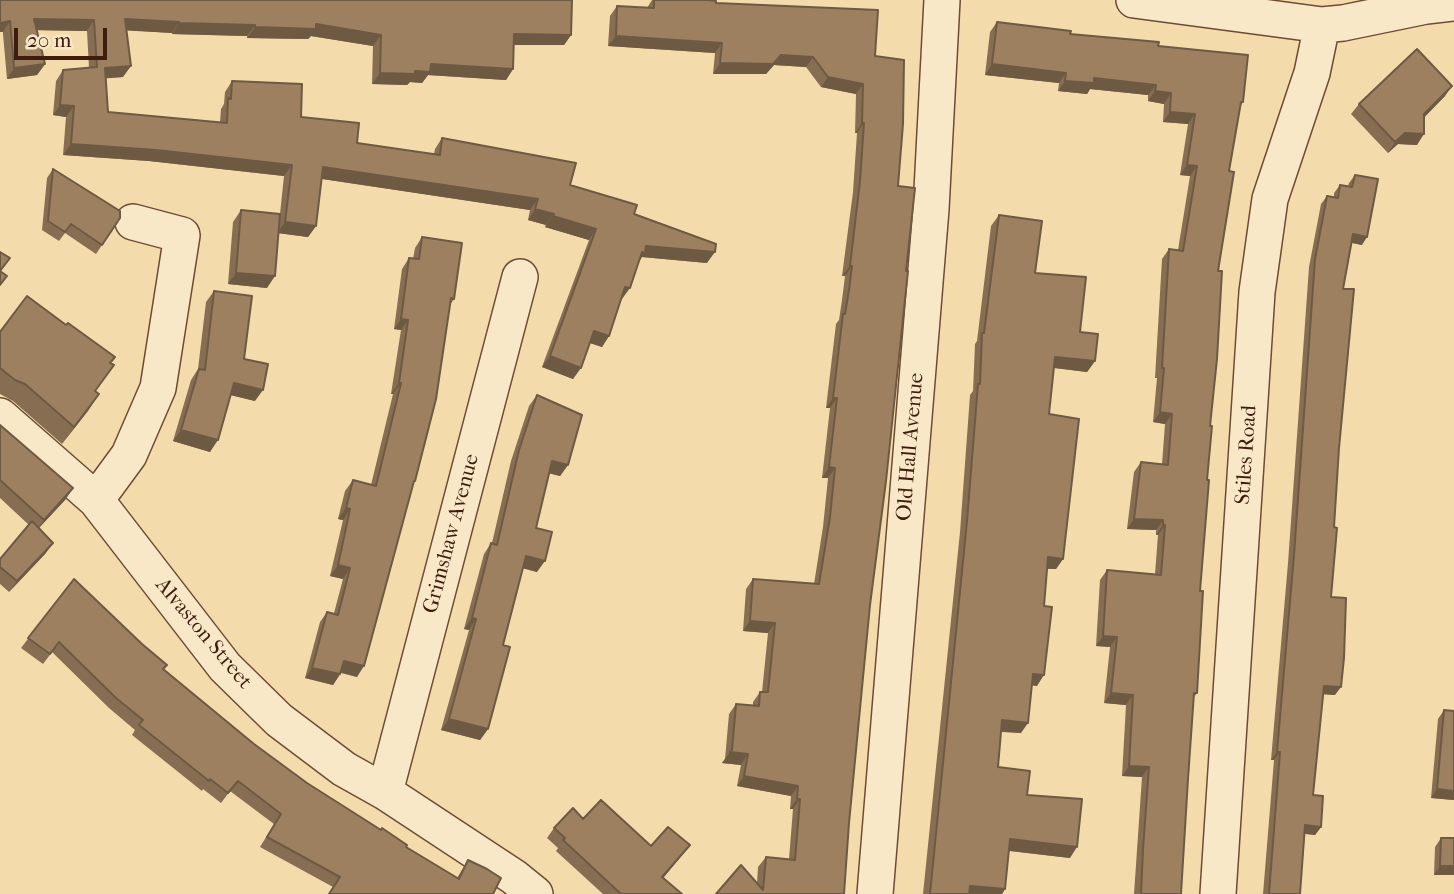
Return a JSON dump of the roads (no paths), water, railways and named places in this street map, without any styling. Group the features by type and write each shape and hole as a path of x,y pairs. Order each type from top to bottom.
{"street":[{"name":"Old Hall Avenue","path":"875,894 931,209 943,0"},
{"path":"1133,0 1183,4 1322,25 1454,3"},
{"name":"Stiles Road","path":"1218,894 1257,292 1270,199 1312,73 1322,25"},
{"path":"96,500 129,455 158,388 182,235 133,222"},
{"name":"Grimshaw Avenue","path":"385,792 520,277"},
{"name":"Alvaston Street","path":"0,416 96,500 225,667 279,720 344,769 385,792 514,877 535,894"}]}
